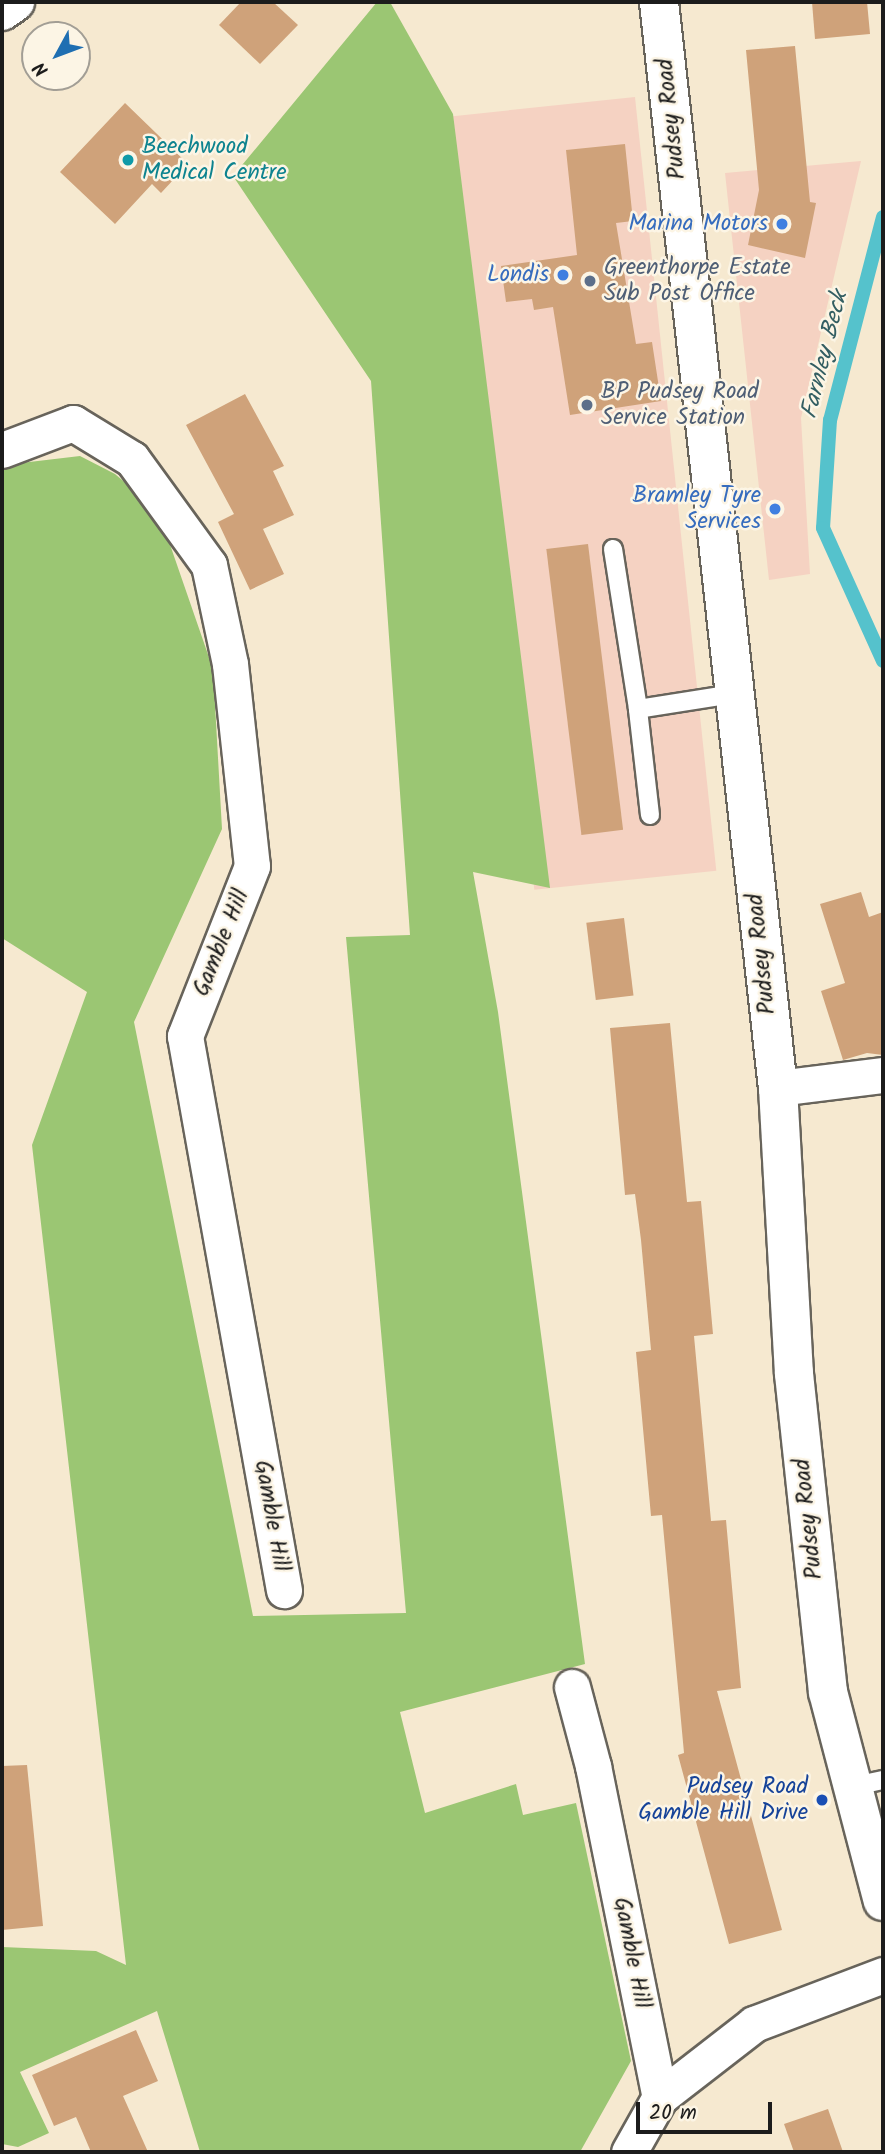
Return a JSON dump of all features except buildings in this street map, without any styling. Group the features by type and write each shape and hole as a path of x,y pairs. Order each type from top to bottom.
{"main road":[{"path":"2,11 15,2"},
{"name":"Pudsey Road","path":"659,2 778,1088 797,1401 828,1692 867,1783 883,1901"}],"street":[{"name":"Gamble Hill","path":"2,450 73,423 132,460 209,565 230,664 252,866 185,1036 284,1590"},
{"path":"778,1088 883,1075"},
{"name":"Gamble Hill","path":"572,1687 593,1766 660,2097"},
{"path":"629,2152 660,2097 754,2024 883,1975"}],"lane":[{"path":"613,548 638,709 650,815"},
{"path":"638,709 733,694"}],"shaded area":[{"path":"635,97 716,871 534,890 453,116"},
{"path":"861,161 801,418 810,574 769,580 725,173"}],"green space":[{"path":"377,2 390,2 453,114 550,888 473,872 498,1012 585,1664 400,1712 425,1813 516,1784 523,1815 576,1803 631,2061 580,2152 200,2152 157,2011 20,2072 49,2133 18,2147 2,2144 2,1947 96,1951 126,1965 32,1145 87,992 2,938 4,465 80,456 115,474 141,496 166,533 213,669 222,829 134,1022 253,1616 406,1613 346,937 410,935 371,381 233,176"}],"waterway":[{"name":"Farnley Beck","path":"883,217 830,420 823,528 883,661"}],"place":[{"name":"Beechwood Medical Centre","path":"128,160"},
{"name":"Marina Motors","path":"782,224"},
{"name":"Londis","path":"563,275"},
{"name":"Greenthorpe Estate Sub Post Office","path":"590,281"},
{"name":"BP Pudsey Road Service Station","path":"587,405"},
{"name":"Bramley Tyre Services","path":"775,509"},
{"name":"Pudsey Road Gamble Hill Drive","path":"822,1800"}]}
